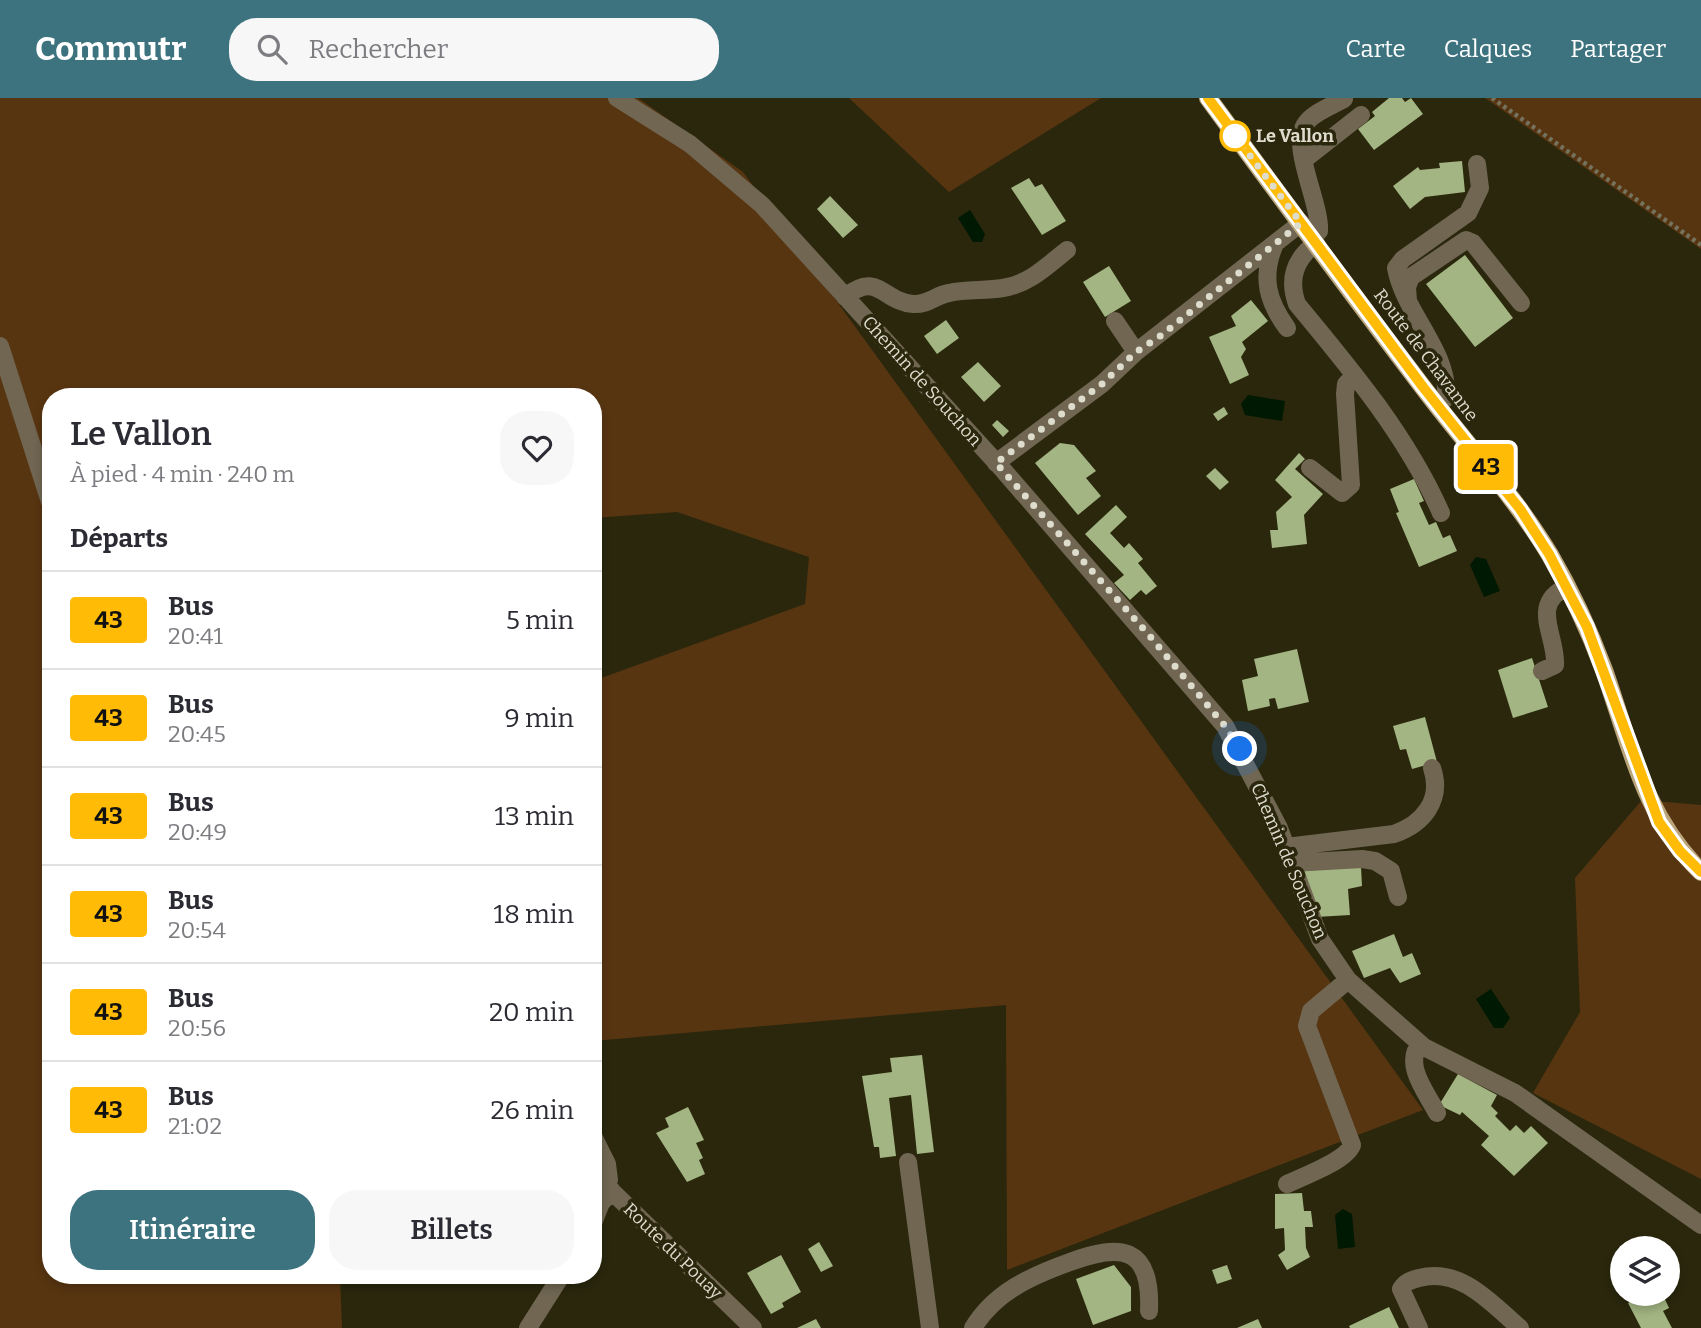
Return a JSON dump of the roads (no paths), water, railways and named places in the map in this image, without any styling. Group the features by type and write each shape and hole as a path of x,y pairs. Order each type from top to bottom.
{"main road":[{"name":"Route de Chavanne","path":"1208,98 1437,405 1520,509 1567,587 1603,668 1646,793 1659,822 1680,851 1701,872"}],"street":[{"name":"Chemin de Souchon","path":"617,98 690,144 762,205 996,463 1225,726 1251,772 1288,855 1320,939 1348,980 1420,1044 1515,1093 1701,1225"},
{"path":"996,463 1102,384 1136,352 1274,246 1319,231 1320,220 1301,132 1307,121 1344,99"},
{"path":"1305,159 1361,115"},
{"path":"1437,405 1446,398 1447,384 1439,359 1408,305 1396,268 1403,260 1468,214 1480,188 1477,164"},
{"path":"1309,234 1296,265 1293,292 1297,304 1354,376 1424,475 1441,513"},
{"path":"1408,305 1407,287 1411,276 1466,240 1473,243 1521,303"},
{"path":"1274,246 1267,290 1271,306 1287,328"},
{"path":"845,297 865,285 875,286 910,304 925,303 952,292 1002,288 1035,276 1067,250"},
{"path":"1115,321 1136,352"},
{"path":"0,345 42,477"},
{"path":"1310,468 1342,493 1351,485 1345,394 1346,384 1354,376"},
{"path":"1542,671 1555,665 1548,606 1555,592 1567,587"},
{"path":"1288,855 1394,834 1411,828 1424,817 1434,796 1432,768"},
{"path":"1288,855 1375,861 1391,871 1398,897"},
{"path":"1287,1184 1338,1159 1350,1151 1352,1145 1307,1026 1311,1011 1348,980"},
{"path":"1420,1044 1413,1055 1414,1070 1437,1113"},
{"path":"602,1154 607,1164 609,1180 603,1183"},
{"path":"908,1162 930,1328"},
{"name":"Route du Pouay","path":"603,1183 753,1328"},
{"path":"973,1328 985,1308 1006,1292 1042,1272 1101,1250 1119,1250 1135,1257 1143,1268 1150,1293 1149,1311"},
{"path":"1419,1328 1401,1289 1412,1280 1446,1275 1478,1293 1520,1328"},
{"path":"528,1328 556,1284"}],"place":[{"name":"Le Vallon","path":"1235,136"}]}
